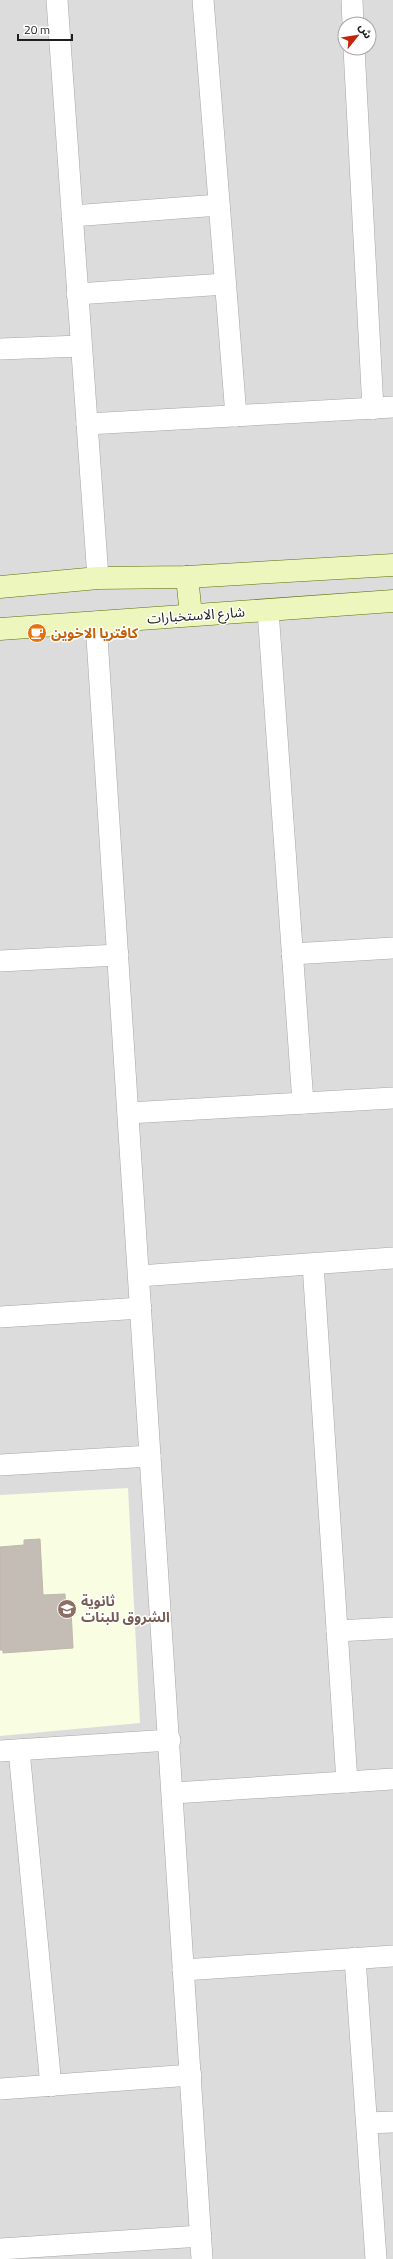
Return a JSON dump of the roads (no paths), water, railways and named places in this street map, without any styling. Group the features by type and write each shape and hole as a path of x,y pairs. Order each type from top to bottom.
{"main road":[{"path":"0,586 98,578 187,577 393,565"},
{"path":"187,577 191,615"},
{"name":"شارع الاستخبارات","path":"0,629 393,602"}],"street":[{"path":"57,0 98,578"},
{"path":"203,0 236,416"},
{"path":"352,0 353,16"},
{"path":"87,424 383,408 355,56"},
{"path":"72,216 219,205"},
{"path":"77,294 225,284"},
{"path":"0,349 81,346"},
{"path":"268,610 303,1103"},
{"path":"96,622 150,1456 174,1793 183,1970 202,2259"},
{"path":"292,954 393,948"},
{"path":"0,961 118,955"},
{"path":"128,1113 393,1098"},
{"path":"139,1276 393,1258"},
{"path":"313,1264 347,1782"},
{"path":"0,1317 141,1308"},
{"path":"0,1465 150,1456"},
{"path":"337,1631 393,1628"},
{"path":"51,2086 9,1751 170,1740"},
{"path":"174,1793 393,1779"},
{"path":"183,1970 393,1956"},
{"path":"355,1958 376,2259"},
{"path":"0,2089 190,2075"},
{"path":"367,2123 393,2122"},
{"path":"0,2248 201,2236"}],"place":[{"name":"كافتريا الاخوين","path":"37,633"},
{"name":"ثانوية الشروق للبنات","path":"67,1609"}]}
